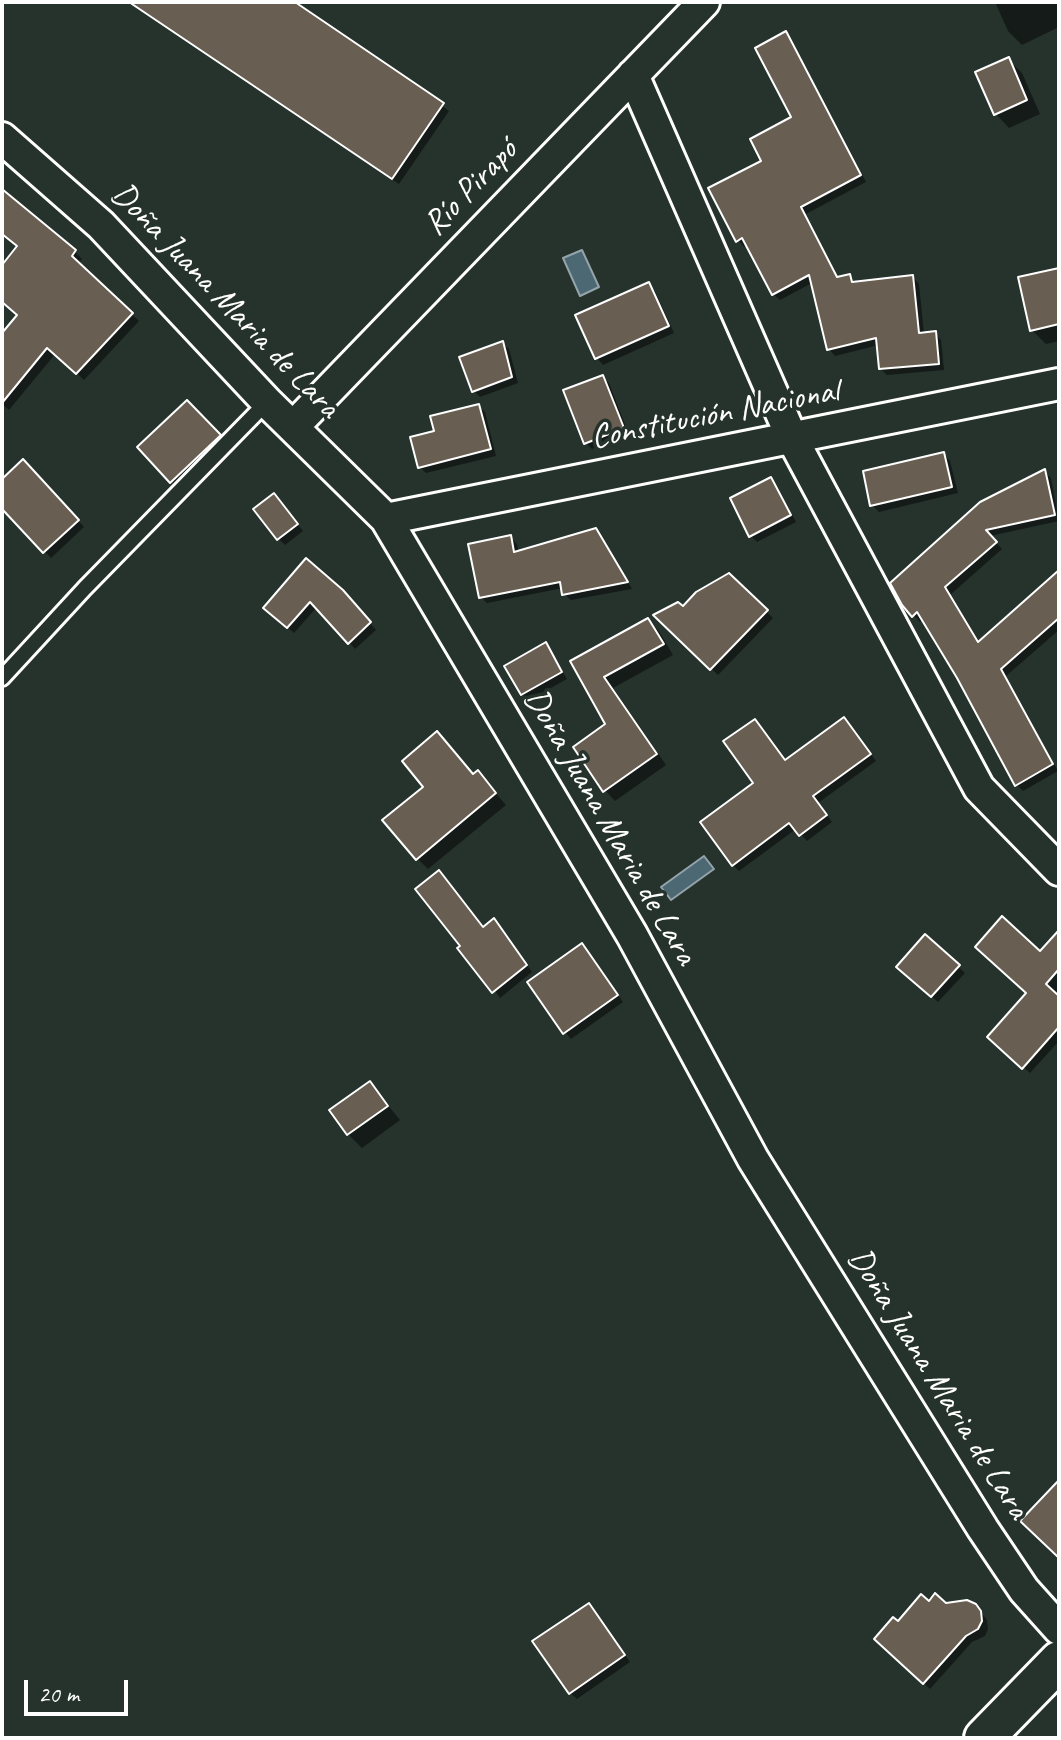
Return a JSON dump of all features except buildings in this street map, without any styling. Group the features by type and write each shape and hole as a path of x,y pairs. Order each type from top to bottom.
{"street":[{"name":"Río Pirapó","path":"293,427 704,2"},
{"path":"633,75 792,438 979,788 1059,870"},
{"name":"Doña Juana Maria de Lara","path":"2,138 101,225 267,402 386,519 632,935 753,1159 983,1529 1024,1590 1059,1629"},
{"name":"Constitución Nacional","path":"386,519 1059,384"},
{"path":"984,1738 1059,1661"}],"lane":[{"path":"2,678 85,588 267,402"}],"water":[{"path":"582,250 599,287 580,296 563,258"},
{"path":"704,856 714,869 671,900 661,887"}]}
